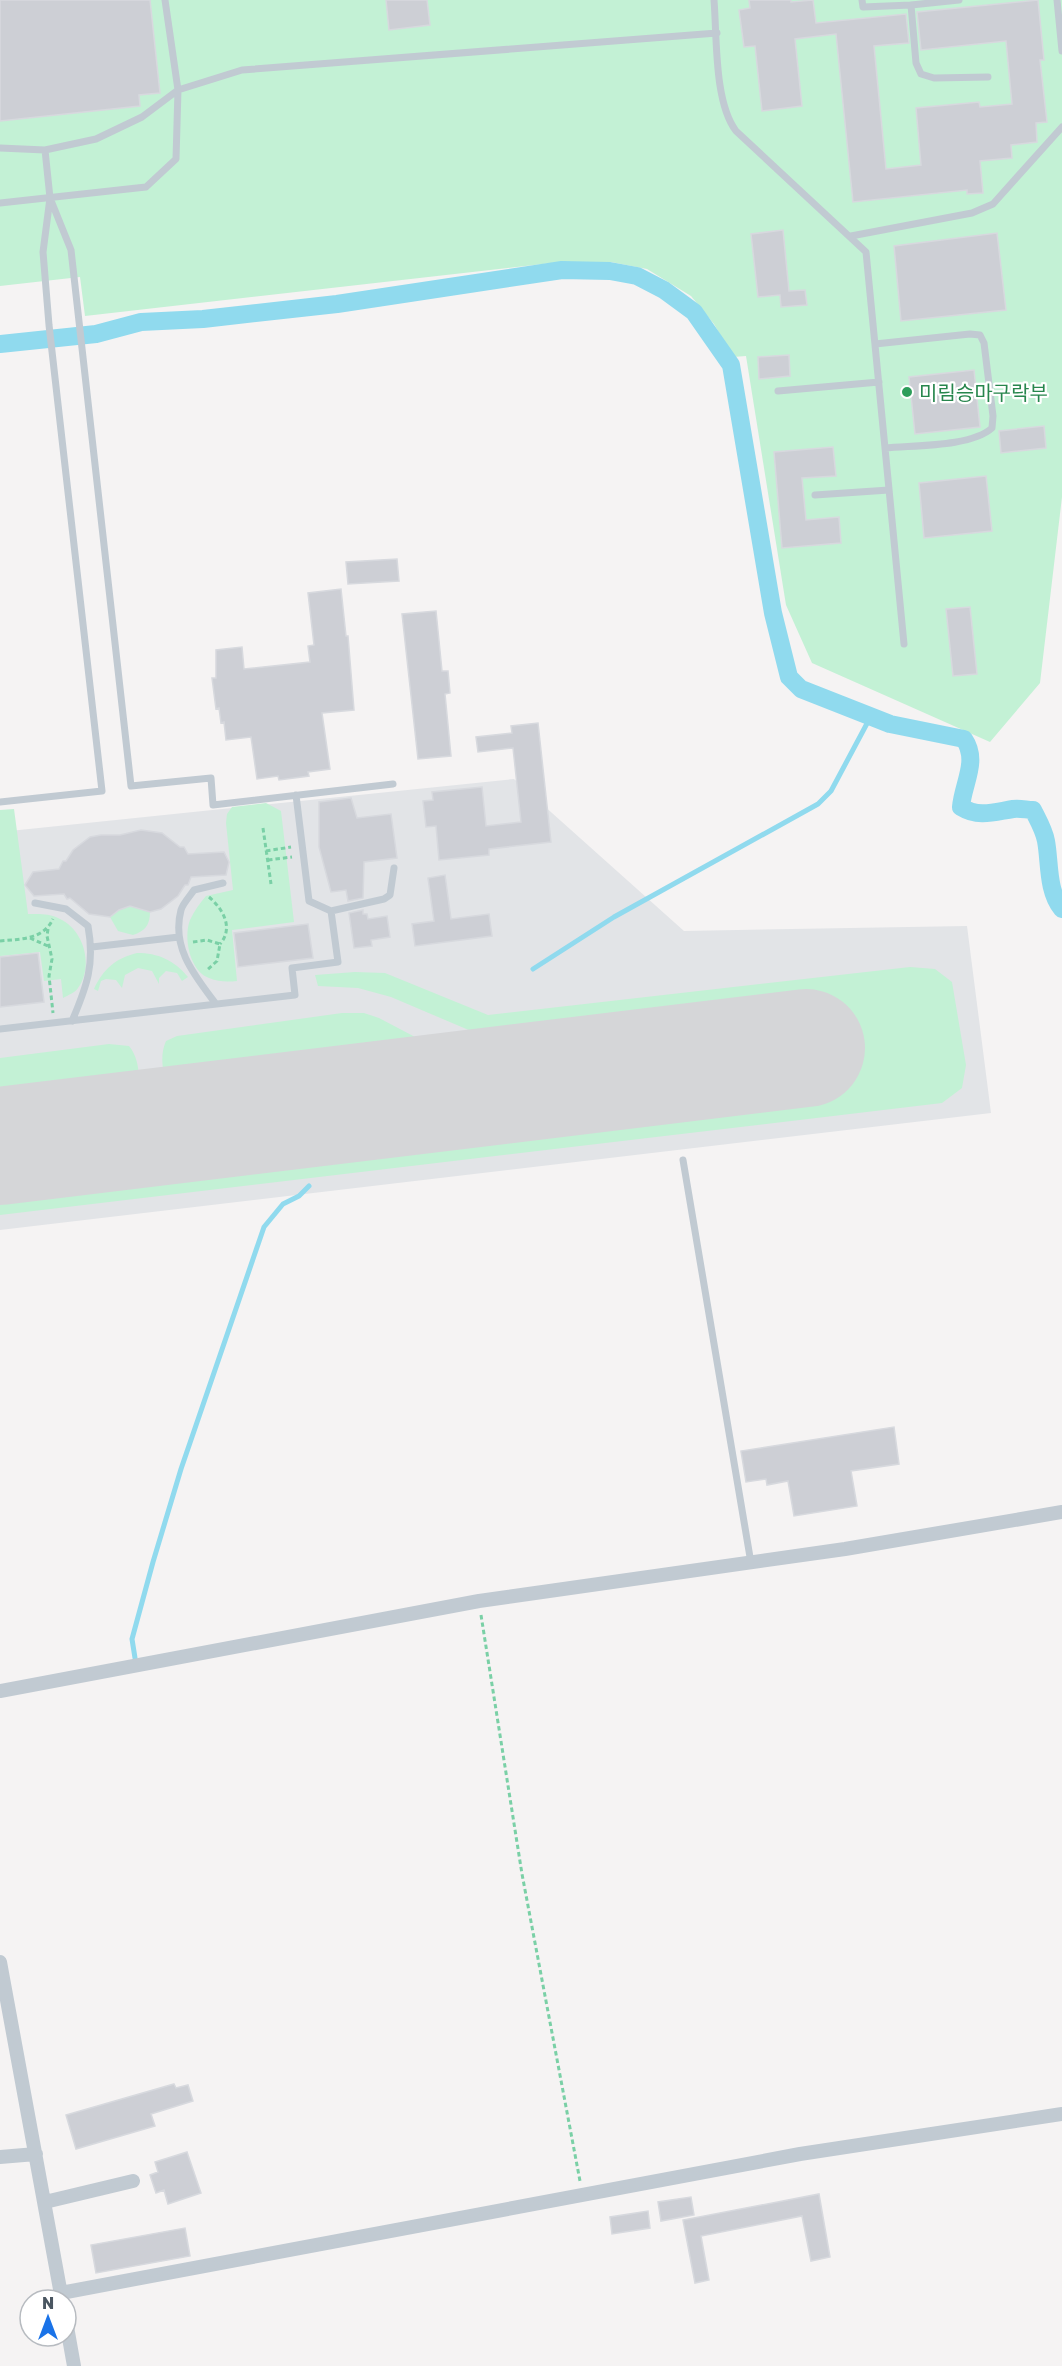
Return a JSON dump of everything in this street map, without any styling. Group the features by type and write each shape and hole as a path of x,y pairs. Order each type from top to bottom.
{"street":[{"path":"0,1691 479,1601 845,1549 1062,1512"},
{"path":"0,1962 60,2288"},
{"path":"78,2294 800,2154 1062,2114"},
{"path":"0,2157 36,2154"},
{"path":"45,2202 133,2181"},
{"path":"71,2348 74,2366"}],"lane":[{"path":"0,203 146,187 176,159 178,90 165,0"},
{"path":"714,0 723,103 730,124 866,252 904,644"},
{"path":"862,0 862,8 958,0"},
{"path":"1056,0 1062,51"},
{"path":"911,4 915,63 921,75 934,78 988,77"},
{"path":"0,148 45,150 96,139 142,117 178,90 242,70 717,33"},
{"path":"851,236 972,213 993,204 1062,128"},
{"path":"0,802 102,791 49,325 43,252 50,198 45,150"},
{"path":"50,198 71,250 131,786 211,778 213,805 393,784"},
{"path":"875,344 970,334 980,335 984,343 993,416 992,428 984,436 969,440 885,448"},
{"path":"778,391 879,382"},
{"path":"815,495 889,490"},
{"path":"296,795 309,901 332,911 384,898 390,895 394,868"},
{"path":"216,1004 197,979 181,948 179,937 182,909 194,890 223,883"},
{"path":"35,903 66,909 88,926 92,947 91,972 72,1021"},
{"path":"0,1029 296,995 292,968 338,962 332,911"},
{"path":"92,947 179,937"},
{"path":"683,1160 751,1563"}],"path":[{"path":"263,828 271,884"},
{"path":"266,851 302,846"},
{"path":"267,860 303,855"},
{"path":"194,890 210,897 226,919 226,932 220,944 217,961 197,979"},
{"path":"54,1023 49,976 52,959 47,936 58,908"},
{"path":"0,941 30,938 48,929"},
{"path":"30,938 50,947"},
{"path":"181,948 191,942 201,940 220,944"},
{"path":"479,1601 522,1874 583,2195"}],"shaded area":[{"path":"514,779 684,931 967,926 991,1113 0,1230 0,832"}],"green space":[{"name":"미림승마구락부","path":"0,0 1062,0 1062,497 1040,683 990,742 812,663 786,605 746,356 733,357 714,324 691,296 647,269 611,262 560,262 85,316 80,277 0,286"},
{"path":"266,803 281,811 294,922 232,930 237,981 209,978 197,969 190,953 187,936 190,920 206,896 233,890 227,814 232,807"},
{"path":"14,809 28,914 52,916 68,924 75,931 84,949 86,959 83,979 77,990 63,998 61,979 44,981 40,952 0,956 0,810"},
{"path":"130,906 150,912 146,927 133,935 118,931 110,917"},
{"path":"137,953 152,954 165,959 177,966 188,977 182,981 177,973 166,971 159,978 159,984 152,971 138,968 125,975 122,988 116,980 106,979 101,981 98,991 94,989 111,965"},
{"path":"910,967 935,969 952,982 966,1065 962,1088 942,1103 0,1215 0,1174 819,1079 812,1020 525,1054 391,997 358,988 318,986 315,975 355,972 385,973 488,1015"},
{"path":"342,1013 364,1013 379,1018 436,1048 440,1053 439,1062 432,1067 181,1096 169,1090 162,1059 166,1041 177,1036"},
{"path":"109,1044 129,1046 137,1063 139,1076 137,1095 127,1103 0,1119 0,1058"}],"building":[{"path":"0,0 150,0 160,93 139,95 140,106 0,121"},
{"path":"386,0 427,0 430,25 389,30"},
{"path":"749,0 791,0 791,2 813,0 816,23 906,14 909,43 874,46 886,169 921,165 916,108 979,102 980,107 1012,104 1006,41 921,50 917,12 1038,0 1044,60 1040,60 1047,122 1036,123 1037,142 1011,145 1012,158 980,161 983,193 967,194 967,190 853,202 836,34 795,39 802,106 762,111 755,46 744,47 739,10 750,8"},
{"path":"783,230 789,291 805,290 807,305 781,307 780,295 758,297 751,234"},
{"path":"997,233 1006,310 901,321 894,246"},
{"path":"789,355 790,376 759,379 758,357"},
{"path":"974,370 980,427 915,434 909,377"},
{"path":"1044,426 1046,448 1001,453 999,431"},
{"path":"833,447 836,476 802,478 806,520 839,517 841,543 782,548 774,452"},
{"path":"986,476 992,531 924,538 919,483"},
{"path":"397,559 399,581 348,584 346,562"},
{"path":"341,589 346,636 348,636 354,710 322,713 330,769 308,772 309,776 279,780 278,776 257,779 251,737 226,740 224,722 221,723 219,708 216,709 212,678 216,678 216,650 242,647 244,669 310,662 308,646 314,645 308,593"},
{"path":"970,607 977,674 953,676 946,609"},
{"path":"436,611 442,671 448,671 450,693 445,694 451,756 418,759 402,614"},
{"path":"538,723 551,842 489,849 489,855 439,860 436,826 426,827 423,801 433,800 432,792 482,787 486,826 521,822 513,748 478,752 476,737 512,733 511,726"},
{"path":"351,798 357,818 391,814 397,858 364,862 363,898 348,901 346,890 331,892 319,847 319,802"},
{"path":"141,830 162,833 180,847 184,847 188,854 224,852 229,862 226,875 191,877 188,885 185,885 178,896 161,909 150,912 130,906 110,917 89,914 70,898 67,899 64,894 34,896 25,885 33,872 59,869 73,850 90,837 120,835"},
{"path":"445,875 451,919 489,914 492,936 415,946 412,924 434,921 428,878"},
{"path":"363,910 363,914 367,914 368,919 387,916 390,937 371,940 372,946 354,948 349,913"},
{"path":"308,924 313,958 238,967 234,933"},
{"path":"38,953 44,1002 0,1007 0,957"},
{"path":"894,1427 899,1464 851,1471 857,1506 794,1516 788,1481 767,1485 766,1479 746,1482 741,1451"},
{"path":"174,2084 176,2088 188,2085 193,2101 151,2114 155,2126 76,2149 66,2115"},
{"path":"187,2152 201,2193 168,2204 164,2190 156,2193 150,2175 158,2172 155,2162"},
{"path":"819,2194 830,2257 811,2261 802,2216 701,2236 709,2280 695,2283 683,2220"},
{"path":"691,2197 694,2215 661,2221 658,2202"},
{"path":"648,2211 650,2228 612,2234 610,2217"},
{"path":"185,2228 190,2256 96,2273 91,2245"}],"waterway":[{"path":"0,344 96,334 141,322 203,319 337,304 562,270 610,271 637,276 664,290 694,312 731,365 773,613 789,677 801,689 890,724 964,739 968,747 970,764 961,807 980,813 1016,809 1033,810 1045,837 1051,885 1062,909"},
{"path":"533,969 614,917 818,804 831,791 871,716"},
{"path":"135,1658 132,1639 153,1562 181,1469 264,1227 283,1204 299,1196 309,1186"}],"runway":[{"path":"0,1146 806,1048"}],"place":[{"name":"미림승마구락부","path":"907,392"}]}
